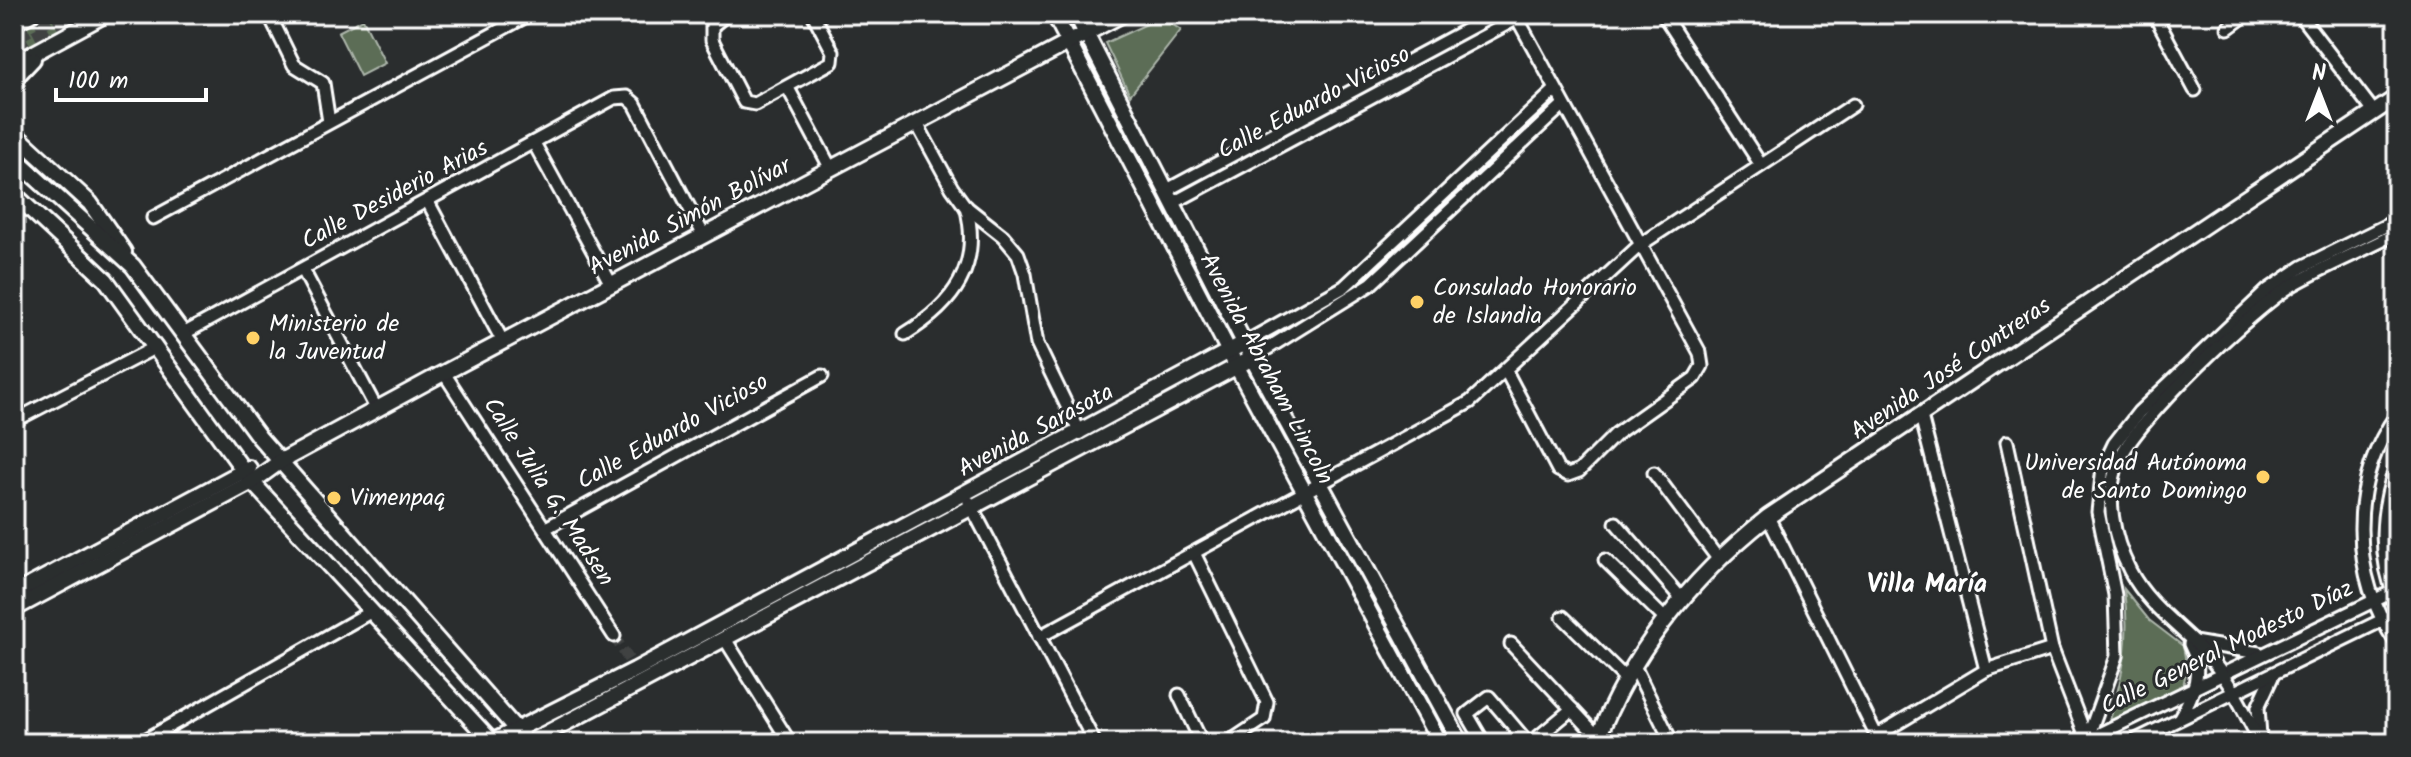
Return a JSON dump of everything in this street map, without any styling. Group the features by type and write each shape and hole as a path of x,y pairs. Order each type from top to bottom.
{"main road":[{"path":"14,23 31,14"},
{"path":"14,64 106,14"},
{"name":"Avenida Abraham Lincoln","path":"1054,14 1237,367 1440,743"},
{"name":"Avenida Abraham Lincoln","path":"1076,14 1252,358 1461,743"},
{"name":"Avenida Simón Bolívar","path":"281,461 703,234 1123,14"},
{"path":"14,79 44,48"},
{"name":"Avenida José Contreras","path":"1597,740 1630,672 1680,597 1768,517 2397,97"},
{"path":"14,133 90,203 259,437 525,739"},
{"path":"14,158 133,266"},
{"path":"14,194 106,280 252,482 492,743"},
{"path":"1155,205 1170,197"},
{"name":"Avenida Sarasota","path":"968,501 1080,433 1231,353 1246,342"},
{"name":"Avenida Sarasota","path":"492,743 525,739 725,639 891,542 1252,358"},
{"path":"14,594 243,469 281,461"},
{"path":"14,609 252,482 281,461"},
{"name":"Avenida Sarasota","path":"525,739 632,665 891,542"}],"street":[{"path":"269,14 294,65 323,83 329,122"},
{"path":"153,218 530,14"},
{"path":"727,14 712,26 712,40 744,102 755,104 788,88 834,58 813,14"},
{"name":"Calle Eduardo Vicioso","path":"1170,197 1303,118 1496,14"},
{"path":"1663,14 1761,165"},
{"path":"2154,14 2195,90"},
{"path":"2228,28 2247,14"},
{"path":"2299,14 2374,112"},
{"path":"1506,371 1558,470 1568,475 1579,471 1616,434 1695,378 1702,366 1700,353 1516,16"},
{"name":"Calle Eduardo Vicioso","path":"1170,197 1310,130 1516,16"},
{"path":"788,88 830,167"},
{"name":"Avenida Sarasota","path":"1246,342 1344,287 1395,243 1555,90"},
{"name":"Calle Desiderio Arias","path":"185,333 535,145 614,98 627,97 635,104 703,234"},
{"name":"Avenida Sarasota","path":"1252,358 1351,300 1563,105"},
{"path":"1039,637 1470,402 1506,371 1583,294 1640,245 1853,105"},
{"path":"1303,118 1310,130"},
{"path":"905,334 941,311 960,281 969,230 965,206 917,124"},
{"path":"535,145 611,284"},
{"path":"1486,157 1496,167"},
{"path":"428,202 503,342"},
{"path":"965,206 1003,236 1018,254 1025,274 1037,344 1080,433"},
{"path":"2085,742 2117,656 2115,595 2098,512 2103,467 2114,444 2139,412 2268,290 2302,267 2397,220"},
{"path":"2261,742 2221,674 2189,638 2149,601 2122,554 2111,507 2118,461 2143,424 2265,304 2292,285 2397,233"},
{"path":"1395,243 1405,252"},
{"path":"303,270 377,410"},
{"path":"14,421 156,347"},
{"name":"Calle Julia G. Madsen","path":"444,373 614,636"},
{"name":"Calle Eduardo Vicioso","path":"546,528 822,376"},
{"path":"2397,414 2374,464 2360,522 2364,572 2372,602 2397,644"},
{"path":"1921,416 1986,670"},
{"path":"2007,442 2052,649 2085,742"},
{"path":"2395,597 2385,569 2381,526 2397,463"},
{"path":"1654,473 1719,560"},
{"path":"968,501 1095,743"},
{"path":"1768,517 1878,739 1986,670 2052,649"},
{"path":"1616,523 1680,597"},
{"path":"1194,553 1267,702 1264,719 1228,743"},
{"path":"1605,560 1665,619"},
{"name":"Calle General Modesto Díaz","path":"2085,742 2268,650 2372,602 2395,597"},
{"path":"140,743 372,611"},
{"name":"Calle General Modesto Díaz","path":"2130,743 2397,613"},
{"path":"1563,617 1630,672 1672,743"},
{"path":"2189,638 2241,652 2268,650"},
{"path":"2180,718 2195,685 2196,654 2189,638"},
{"path":"725,639 790,743"},
{"path":"1511,644 1597,740"},
{"path":"2261,742 2258,707 2275,673"},
{"path":"1179,695 1202,743"},
{"path":"1484,743 1467,714 1489,697 1525,742 1572,709"}],"green space":[{"path":"39,14 99,14 14,61 14,27"},
{"path":"363,19 385,63 360,76 338,32"},
{"path":"1149,23 1170,23 1181,30 1130,95 1105,43"},
{"path":"2124,589 2149,620 2183,646 2187,668 2183,686 2109,724 2124,658 2127,626"}],"tunnel":[{"path":"14,36 55,14"},
{"path":"14,49 79,14"},
{"path":"614,636 629,660"}],"place":[{"name":"Consulado Honorario de Islandia","path":"1417,302"},
{"name":"Ministerio de la Juventud","path":"253,338"},
{"name":"Universidad Autónoma de Santo Domingo","path":"2263,477"},
{"name":"Vimenpaq","path":"334,498"}],"district":[{"name":"Villa María","path":"1927,585"}]}
